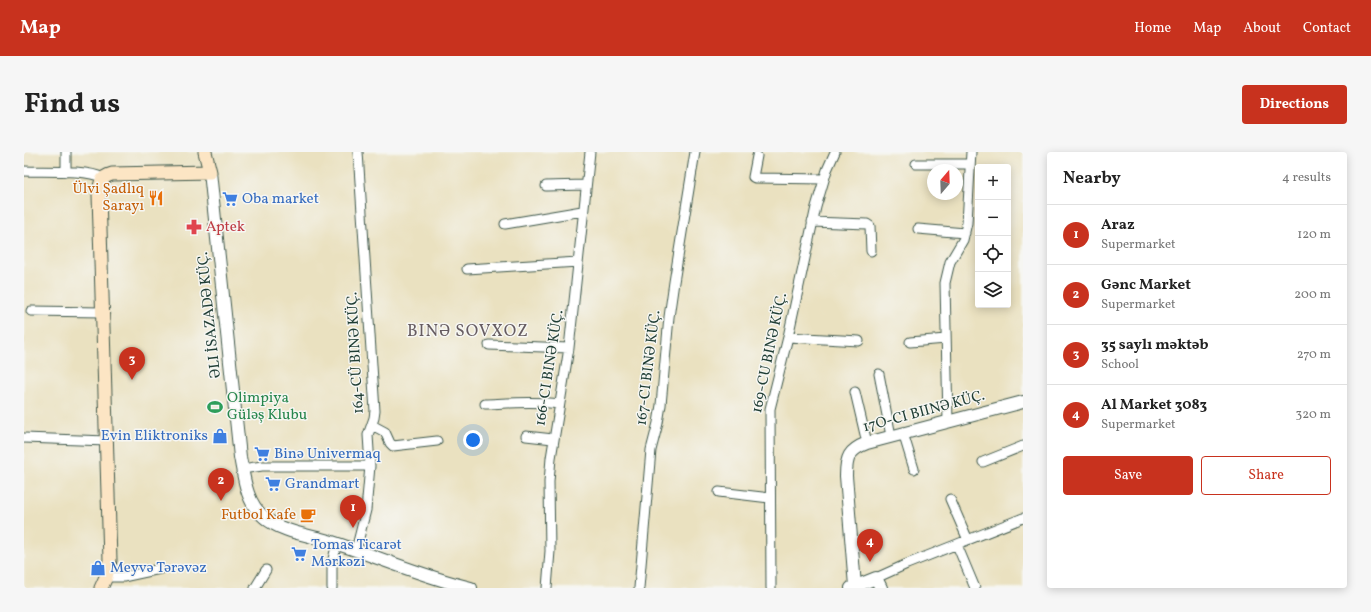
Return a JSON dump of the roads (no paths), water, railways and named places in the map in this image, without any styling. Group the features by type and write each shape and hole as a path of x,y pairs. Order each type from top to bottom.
{"main road":[{"path":"205,152 210,172"},
{"path":"210,172 211,152"},
{"path":"104,582 110,560 99,195 101,182 103,178 112,174 210,172"}],"street":[{"path":"66,152 66,172"},
{"name":"164-CÜ BINƏ KÜÇ.","path":"356,550 366,510 370,466 368,435 375,411 358,152"},
{"path":"547,588 550,552 549,482 553,440 569,348 582,211 590,152"},
{"name":"167-CI BINƏ KÜÇ.","path":"639,588 650,450 658,423 661,405 672,296 695,152"},
{"name":"169-CU BINƏ KÜÇ.","path":"771,588 770,409 788,337 812,222 824,179 835,152"},
{"path":"948,422 944,283 950,262 963,240 967,224 970,152"},
{"path":"757,156 753,176 755,178 824,179"},
{"path":"916,164 970,164"},
{"path":"24,172 66,172 93,174 103,178"},
{"name":"ƏLI İSAZADƏ KÜÇ.","path":"210,172 238,438 245,483 252,503 264,517 280,527 336,543 422,574 471,588"},
{"path":"546,186 585,185"},
{"path":"505,224 582,211"},
{"path":"812,222 867,224 870,226 871,251"},
{"path":"918,229 965,233"},
{"path":"467,269 578,262"},
{"path":"31,311 102,312"},
{"path":"788,337 859,340"},
{"path":"910,342 946,339"},
{"path":"489,345 569,348"},
{"path":"879,374 897,435 914,469"},
{"path":"855,392 867,443"},
{"path":"485,404 544,402 559,404"},
{"name":"17O-CI BIINƏ KÜÇ.","path":"853,587 846,465 848,457 853,450 867,443 1023,402"},
{"path":"372,425 385,432 393,446 437,441"},
{"path":"526,436 553,440"},
{"path":"24,438 107,441"},
{"path":"983,462 1023,446"},
{"path":"242,469 262,466 370,466"},
{"path":"719,492 770,498"},
{"path":"950,499 968,540"},
{"path":"853,587 878,583 907,564 1023,518"},
{"path":"332,588 332,563 336,543"},
{"path":"957,545 975,588"},
{"path":"104,582 160,569"},
{"path":"255,588 266,570"}],"place":[{"name":"Ülvi Şadlıq Sarayı","path":"156,198"},
{"name":"Oba market","path":"230,199"},
{"name":"Aptek","path":"194,227"},
{"name":"35 saylı məktəb","path":"132,380"},
{"name":"Olimpiya Güləş Klubu","path":"215,407"},
{"name":"Evin Eliktroniks","path":"220,436"},
{"name":"Binə Univermaq","path":"262,454"},
{"name":"Grandmart","path":"273,484"},
{"name":"Gənc Market","path":"221,501"},
{"name":"Futbol Kafe","path":"308,515"},
{"name":"Araz","path":"353,528"},
{"name":"Tomas Ticarət Mərkəzi","path":"299,554"},
{"name":"Al Market 3083","path":"870,562"},
{"name":"Meyvə Tərəvəz","path":"98,568"}],"district":[{"name":"BINƏ SOVXOZ","path":"468,331"}]}
